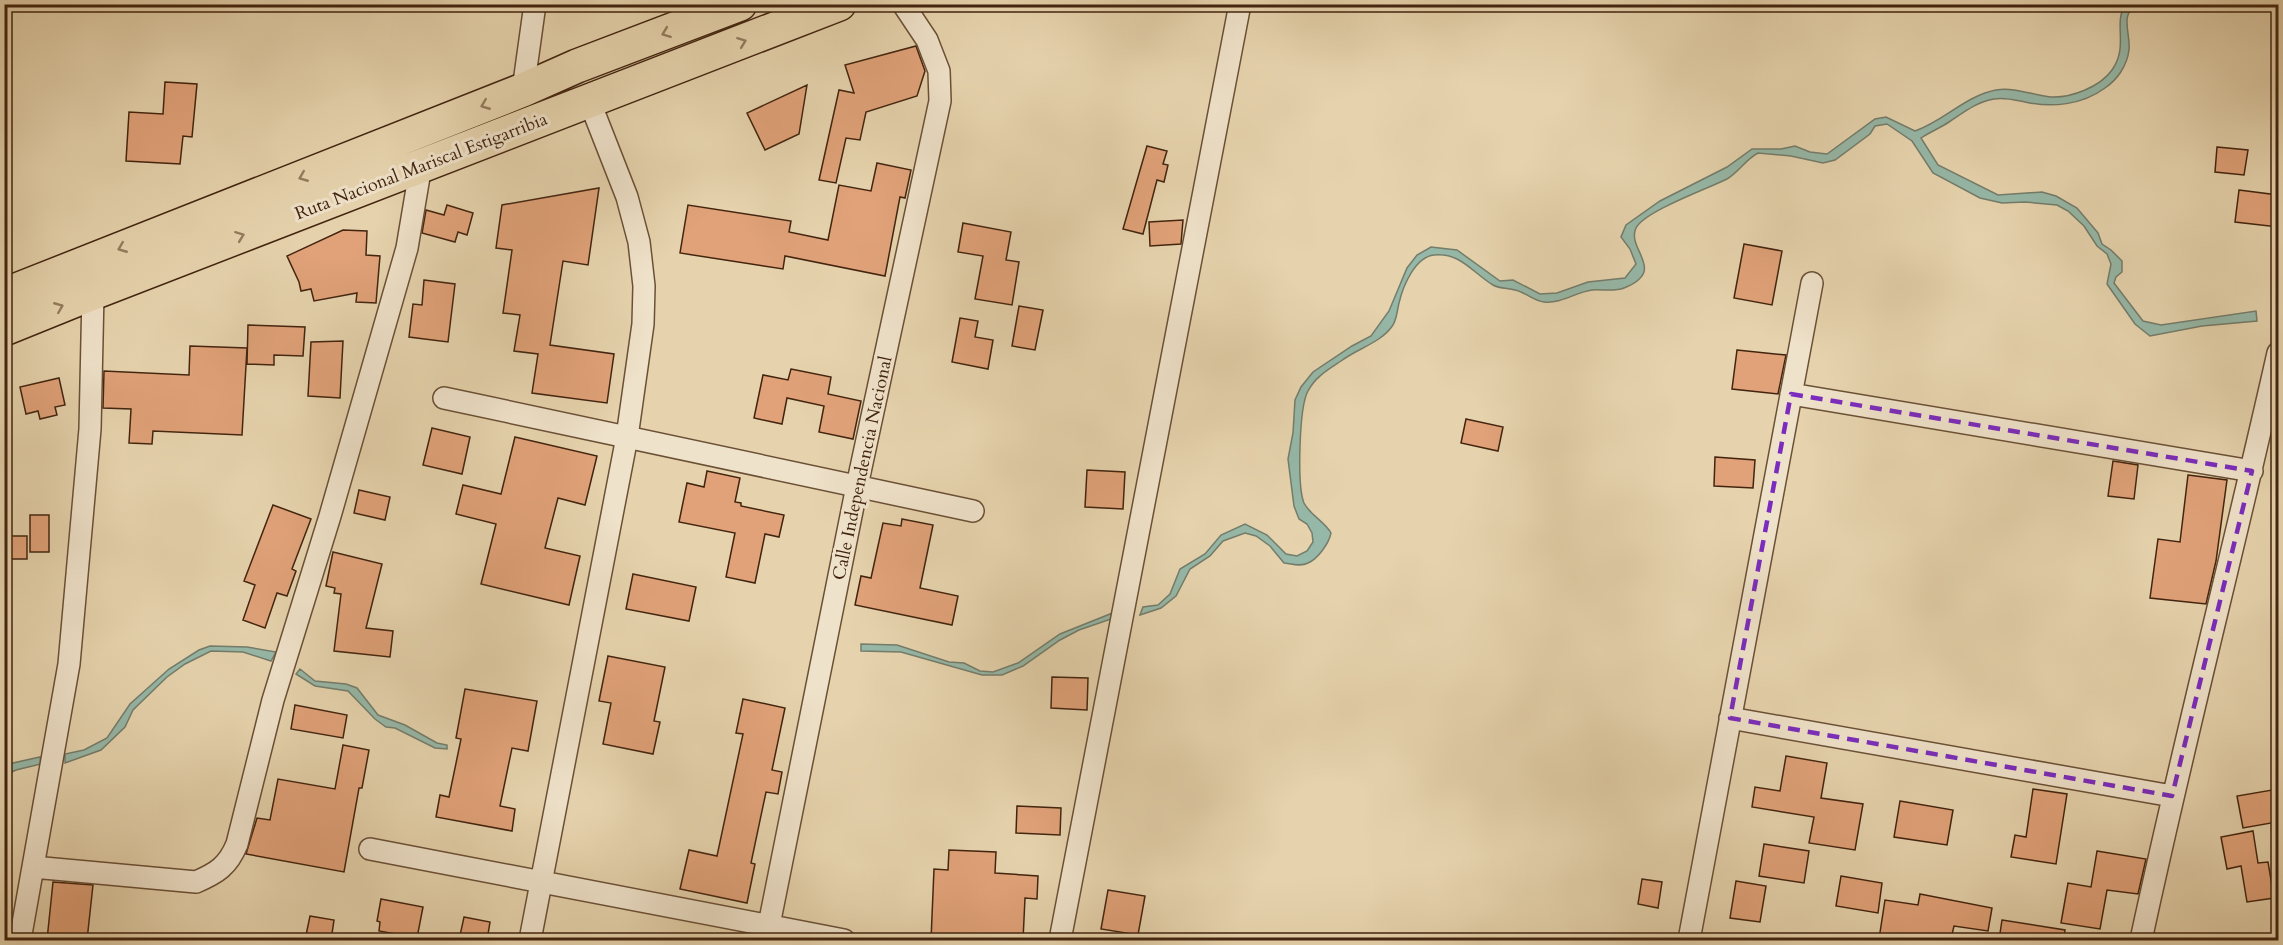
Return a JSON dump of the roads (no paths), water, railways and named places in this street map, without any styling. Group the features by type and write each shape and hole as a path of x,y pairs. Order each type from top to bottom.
{"highway":[{"name":"Ruta Nacional Mariscal Estigarribia","path":"4,295 523,90 577,66 740,4"},
{"name":"Ruta Nacional Mariscal Estigarribia","path":"4,329 838,4"}],"street":[{"path":"523,90 535,4"},
{"name":"Calle Independencia Nacional","path":"767,933 857,486 940,101 939,70 927,40 903,4"},
{"path":"1060,940 1240,4"},
{"path":"530,940 627,437 643,324 644,286 639,242 627,197 589,100"},
{"path":"33,867 196,882 209,876 231,859 237,844 273,700 330,516 407,248 421,165"},
{"path":"1689,940 1812,282"},
{"path":"20,940 69,664 90,429 93,293"},
{"path":"2141,940 2172,796 2252,471 2278,353"},
{"path":"1791,394 2252,471"},
{"path":"444,398 973,511"},
{"path":"1730,718 2172,796"},
{"path":"370,849 541,881 767,933 844,940"}]}
